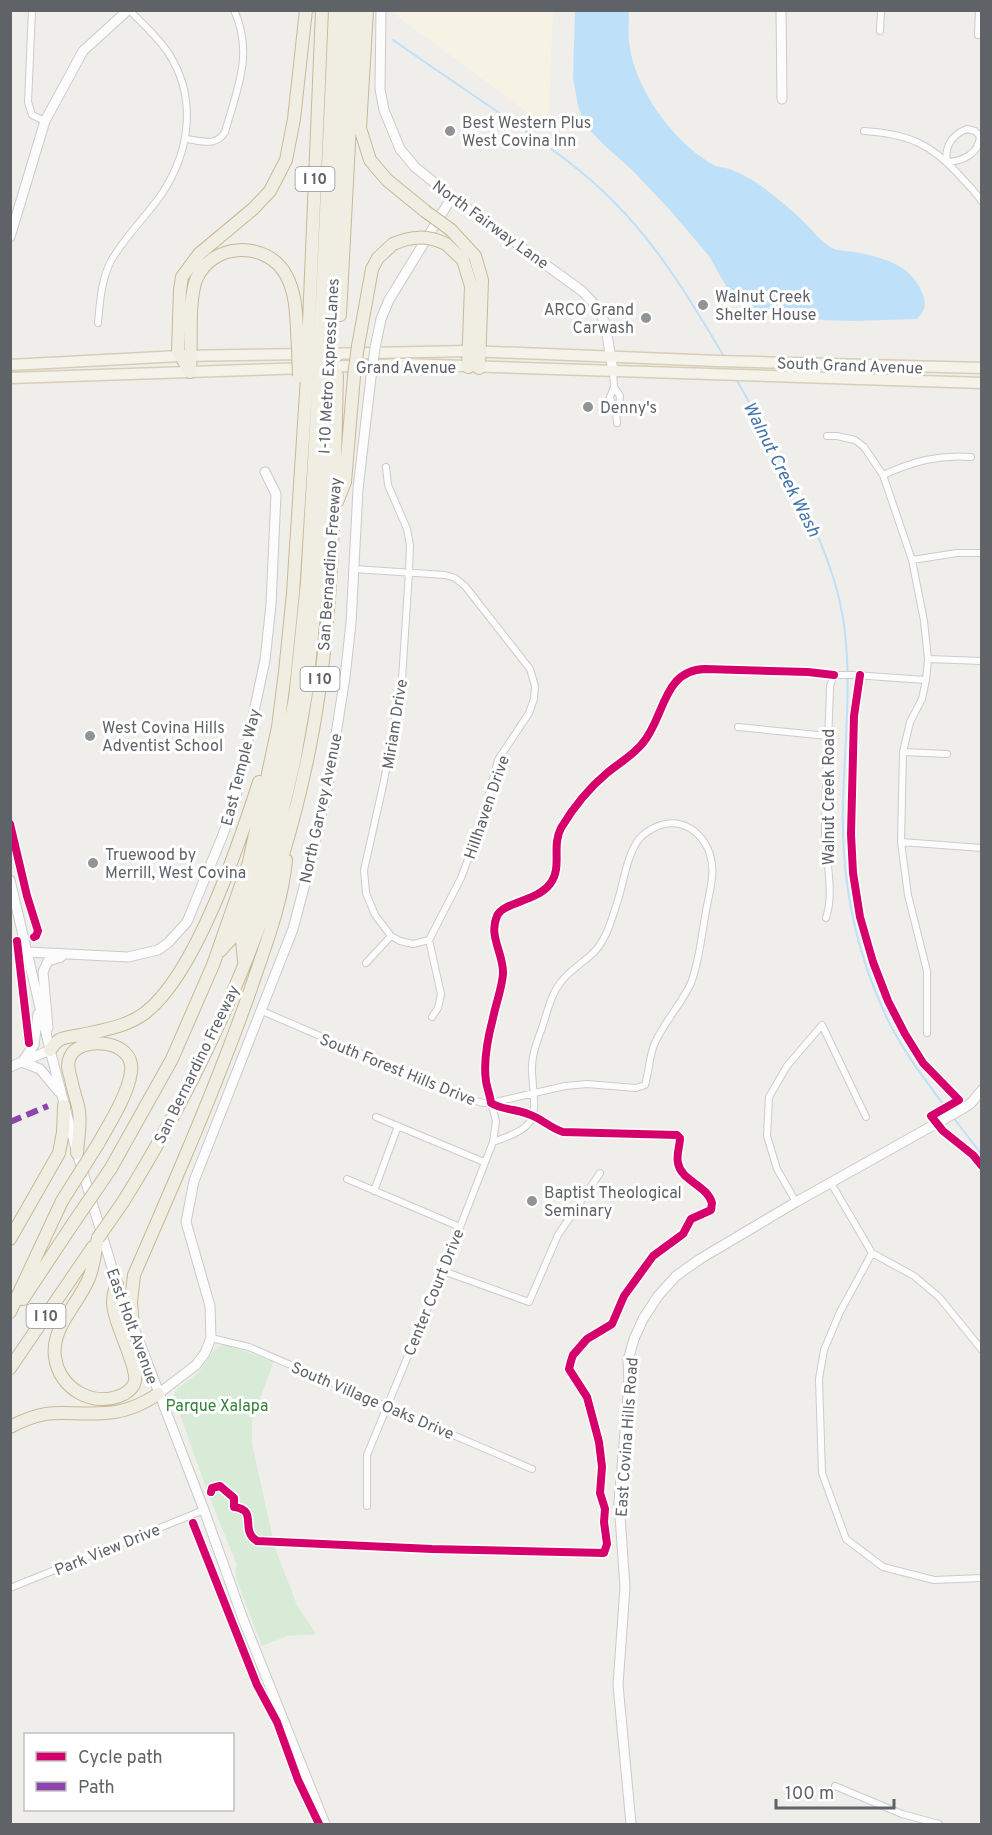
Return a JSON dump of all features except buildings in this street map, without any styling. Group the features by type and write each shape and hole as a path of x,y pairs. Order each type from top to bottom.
{"highway":[{"path":"186,356 178,351 182,277 199,254 253,209 270,191 286,160 294,119 306,10"},
{"name":"San Bernardino Freeway","path":"10,1368 123,1202 149,1159 218,1028 244,965 287,844 314,724 330,585 333,512 318,376 322,10"},
{"name":"I-10 Metro ExpressLanes","path":"217,954 232,938 251,887 269,820 294,706 306,602 335,10"},
{"name":"I-10 Metro ExpressLanes","path":"319,347 346,10"},
{"name":"San Bernardino Freeway","path":"319,347 356,10"},
{"path":"367,10 360,128 370,160 387,180 425,212 451,230 475,256 482,280 473,351"},
{"path":"333,512 345,482 354,376 372,269 378,258 393,244 413,237 435,239 446,244 463,260 471,285 473,368"},
{"path":"190,372 186,356 196,280 202,269 219,254 245,250 258,252 271,258 286,274 319,347 318,376"},
{"name":"San Bernardino Freeway","path":"10,1318 111,1168 172,1059 217,954 249,862 278,727 293,593 306,403 318,376"},
{"name":"I-10 Metro ExpressLanes","path":"244,965 242,941 265,875 281,818 307,688 322,529 318,376"},
{"path":"50,1050 60,1039 125,1024 145,1012 167,992 192,949 239,843 278,727"},
{"path":"133,1327 130,1302 134,1275 239,1023 284,884 287,844"},
{"path":"10,1311 62,1201 98,1144 119,1105 132,1071 130,1061 123,1050 112,1044 100,1043 77,1049 70,1056 68,1068 79,1112 77,1153"},
{"path":"10,1239 59,1153 63,1132 63,1100"},
{"path":"98,1238 86,1283 56,1339 55,1357 59,1373 70,1387 82,1395 102,1399 126,1393 135,1382 134,1370 112,1301 117,1284"},
{"path":"10,1427 45,1413 120,1411 145,1402 158,1394"}],"main road":[{"name":"Grand Avenue","path":"12,364 186,356 473,351 719,361"},
{"name":"South Grand Avenue","path":"719,361 981,368"},
{"name":"Grand Avenue","path":"10,378 405,364 473,368 729,374"},
{"name":"South Grand Avenue","path":"729,374 981,383"}],"street":[{"path":"32,10 28,102 32,115 45,121"},
{"path":"10,237 45,121 83,51 129,10 159,41 174,62 185,98 186,139 171,179 111,262 102,290 98,323"},
{"path":"186,139 214,143 221,139 225,132 244,60 243,34 234,10"},
{"name":"North Fairway Lane","path":"381,10 379,69 384,110 400,149 415,167 452,196 582,291 598,308 605,323 613,371"},
{"path":"781,10 782,99"},
{"path":"880,31 881,10"},
{"path":"978,35 980,10"},
{"path":"967,129 975,131 980,136 980,143 974,152 965,159 947,162 948,147 960,131 967,129"},
{"path":"864,131 887,132 910,138 927,146 947,162 981,202"},
{"name":"North Garvey Avenue","path":"211,1338 210,1306 186,1222 194,1181 293,929 328,785 345,677 351,623 358,489 371,377 381,320 389,300 452,196"},
{"path":"613,371 614,387 620,396 619,407 616,410 616,423"},
{"path":"827,436 855,440 864,447 883,475 912,560 924,621 928,659 926,680 922,699 910,722 903,752 901,842 908,895 927,971 927,1033"},
{"path":"883,475 901,467 943,456 971,457"},
{"name":"Miriam Drive","path":"386,467 388,484 407,529 410,545 409,572 402,679 384,781 364,870 366,893 375,915 391,936"},
{"name":"East Temple Way","path":"27,952 128,957 158,950 168,943 187,922 235,801 265,660 272,589 276,494 265,472"},
{"path":"912,560 957,553 981,553"},
{"name":"Hillhaven Drive","path":"354,569 445,575 455,578 465,586 530,669 535,686 534,699 529,713 498,760 479,830 464,868 429,940"},
{"path":"928,659 981,661"},
{"name":"Walnut Creek Road","path":"826,918 829,902 825,831 828,736 830,686 834,675 926,680"},
{"path":"738,727 828,736"},
{"path":"903,752 947,754"},
{"name":"South Forest Hills Drive","path":"262,1011 462,1097 483,1103 587,1084 636,1088 645,1085 654,1044 691,982 697,962 712,876 712,859 707,845 701,836 684,825 673,823 660,825 640,837 630,859 607,933 592,955 572,970 560,983 555,993 533,1058 531,1071 535,1093"},
{"path":"901,842 981,848"},
{"name":"East Holt Avenue","path":"10,880 46,1037 77,1153 117,1284 204,1510 243,1620 325,1824"},
{"path":"366,963 391,936 414,944 429,940 441,993 438,1008 432,1017"},
{"path":"46,1037 48,1021 44,966 48,961 69,954"},
{"path":"22,1062 34,1046 39,1006"},
{"path":"796,1202 777,1169 767,1136 769,1097 786,1066 822,1025 866,1117"},
{"path":"10,1067 50,1050"},
{"path":"22,1062 40,1069 63,1100"},
{"name":"East Covina Hills Road","path":"630,1824 618,1685 625,1593 619,1502 629,1384 628,1360 643,1319 658,1296 676,1276 700,1259 796,1202 952,1115 971,1103 981,1090"},
{"path":"491,1103 496,1121 493,1142 524,1129 534,1116 535,1093"},
{"path":"376,1117 484,1162"},
{"path":"374,1191 398,1126"},
{"name":"Center Court Drive","path":"367,1506 367,1455 493,1142"},
{"path":"443,1271 529,1302 558,1235 600,1173"},
{"path":"347,1179 460,1227"},
{"path":"831,1183 872,1253 914,1276 939,1297 981,1350"},
{"path":"872,1253 840,1312 824,1350 819,1379 822,1473 846,1539 883,1567 934,1580 981,1578"},
{"path":"158,1394 196,1365 205,1353 211,1338"},
{"name":"South Village Oaks Drive","path":"211,1338 249,1347 532,1470"},
{"name":"Park View Drive","path":"10,1588 204,1510"},
{"path":"835,1786 902,1814 939,1824"}],"shaded area":[{"path":"390,11 553,11 548,127"}],"green space":[{"name":"Parque Xalapa","path":"224,1344 273,1363 252,1421 252,1444 275,1548 297,1605 316,1634 287,1636 262,1646 237,1581 235,1570 237,1565 207,1491 174,1394 178,1388 198,1373 215,1349"}],"water":[{"path":"575,11 629,11 629,42 638,77 657,111 682,141 713,165 736,172 764,188 832,248 886,260 912,276 923,295 925,305 917,319 823,320 755,311 734,300 709,256 669,209 585,125 578,106 573,77"}],"waterway":[{"name":"Walnut Creek Wash","path":"393,40 551,148 602,190 631,220 661,257 725,358"},
{"name":"Walnut Creek Wash","path":"736,379 817,534 832,575 843,618 847,665 843,807 844,861 858,939 874,989 891,1027 914,1064 949,1112"},
{"name":"Walnut Creek Wash","path":"953,1117 982,1155"}],"marked path":[{"path":"10,1122 48,1106"}],"cycle path":[{"path":"211,1492 212,1488 220,1486 234,1498 234,1507 246,1512 249,1531 257,1541 432,1549 604,1553 607,1544 605,1509 600,1493 602,1467 599,1442 587,1397 569,1369 571,1361 573,1355 587,1339 612,1324 624,1296 653,1256 683,1234 691,1219 711,1210 712,1203 705,1192 680,1169 677,1157 680,1138 677,1135 563,1132 533,1116 491,1103 485,1073 486,1057 489,1033 503,974 495,938 495,923 500,911 537,895 550,884 556,871 557,842 561,828 594,785 642,744 650,733 672,686 680,677 691,671 705,669 834,675"},
{"path":"860,675 854,716 851,834 853,873 860,917 873,962 888,1001 905,1034 923,1063 959,1100 931,1116 943,1131 973,1155 982,1166"},
{"path":"10,824 38,931 34,937"},
{"path":"17,941 29,1043"},
{"path":"193,1523 257,1685 277,1722 298,1780 319,1824"}],"place":[{"name":"Best Western Plus West Covina Inn","path":"450,131"},
{"name":"Walnut Creek Shelter House","path":"703,305"},
{"name":"ARCO Grand Carwash","path":"646,318"},
{"name":"Denny's","path":"588,407"},
{"name":"West Covina Hills Adventist School","path":"90,736"},
{"name":"Truewood by Merrill, West Covina","path":"93,863"},
{"name":"Baptist Theological Seminary","path":"532,1201"}]}
